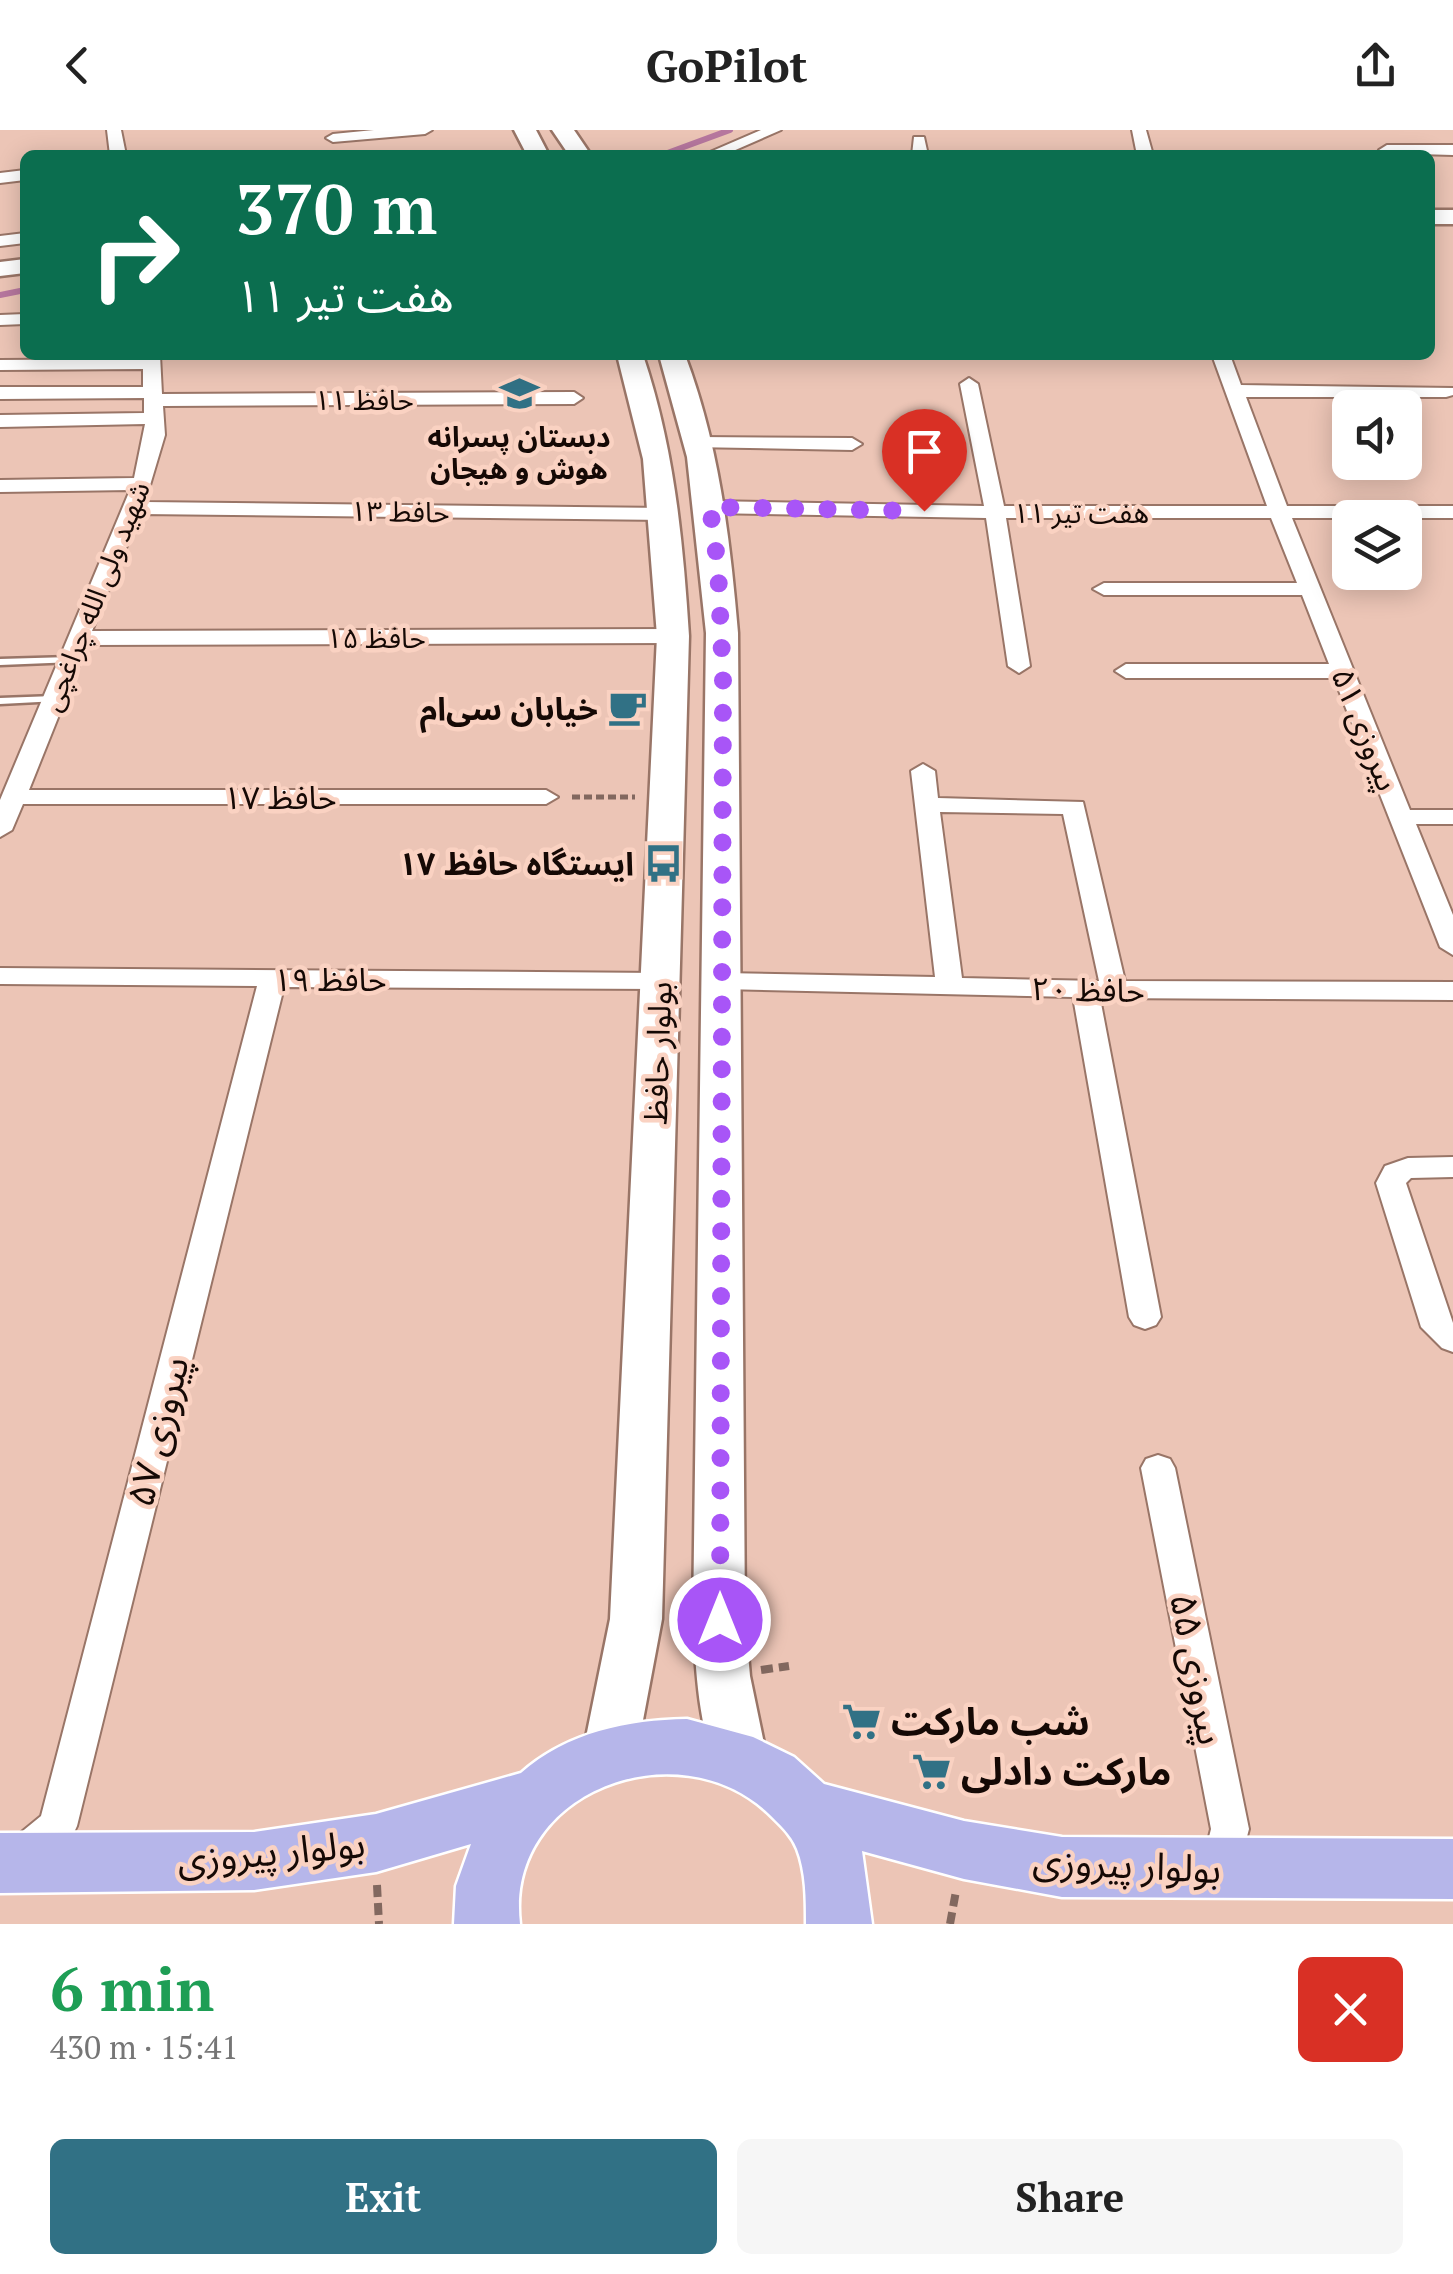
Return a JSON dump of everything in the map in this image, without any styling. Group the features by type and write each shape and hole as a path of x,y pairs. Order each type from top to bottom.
{"main road":[{"path":"487,1924 491,1870 508,1830 535,1796 570,1770 610,1752 654,1744 683,1745 739,1758 806,1808 828,1845 836,1872 839,1924"},
{"name":"بولوار پیروزی","path":"6,1863 254,1861 376,1843 535,1796"},
{"name":"بولوار پیروزی","path":"806,1808 964,1850 1062,1867 1453,1869"}],"street":[{"path":"114,131 137,130"},
{"path":"332,134 425,130"},
{"path":"724,150 774,130"},
{"path":"1387,150 1453,150"},
{"path":"0,365 126,360"},
{"name":"شهید ولی الله چراغچی","path":"0,830 142,484 155,434 151,360"},
{"name":"بولوار حافظ","path":"610,1752 636,1619 673,636 666,514 642,388 632,360"},
{"name":"بولوار حافظ","path":"674,360 685,386 710,507 722,633 720,1620 723,1676 739,1758"},
{"name":"پیروزی ۵۱","path":"1223,360 1278,512 1453,947"},
{"path":"968,384 995,512 1019,666"},
{"path":"1234,391 1446,391"},
{"path":"0,393 155,403"},
{"name":"حافظ ۱۱","path":"155,403 574,398"},
{"path":"0,421 155,403"},
{"path":"697,442 852,444"},
{"path":"0,486 142,484"},
{"name":"هفت تیر ۱۱","path":"710,507 995,512 1453,512"},
{"name":"حافط ۱۳","path":"134,508 666,514"},
{"path":"1104,589 1310,589"},
{"name":"حافظ ۱۵","path":"79,638 673,636"},
{"path":"1126,671 1342,671"},
{"path":"922,771 930,805 950,987"},
{"name":"حافظ ۱۷","path":"14,797 546,796"},
{"path":"930,805 1074,807 1145,1317"},
{"path":"1401,817 1453,817"},
{"name":"حافظ ۱۹","path":"0,976 660,981"},
{"name":"پیروزی ۵۷","path":"6,1863 58,1826 272,979"},
{"name":"حافظ ۲۰","path":"722,981 1100,990 1453,990"},
{"path":"1453,1166 1408,1168 1395,1173 1391,1184 1437,1327 1453,1340"},
{"name":"پیروزی ۵۵","path":"1158,1468 1230,1830 1221,1869"}],"lane":[{"path":"0,662 70,660"},
{"path":"0,701 54,699"}],"path":[{"path":"546,796 668,797"}],"waterway":[{"path":"676,150 730,130"},
{"path":"0,295 20,291"}],"place":[{"name":"دبستان پسرانه هوش و هیجان","path":"519,393"},
{"name":"خیابان سی‌ام","path":"628,708"},
{"name":"ایستگاه حافظ ۱۷","path":"664,863"},
{"name":"شب مارکت","path":"861,1721"},
{"name":"مارکت دادلی","path":"931,1771"}],"route":[{"path":"720,1620 723,677 718,567 710,507 924,511"}]}
